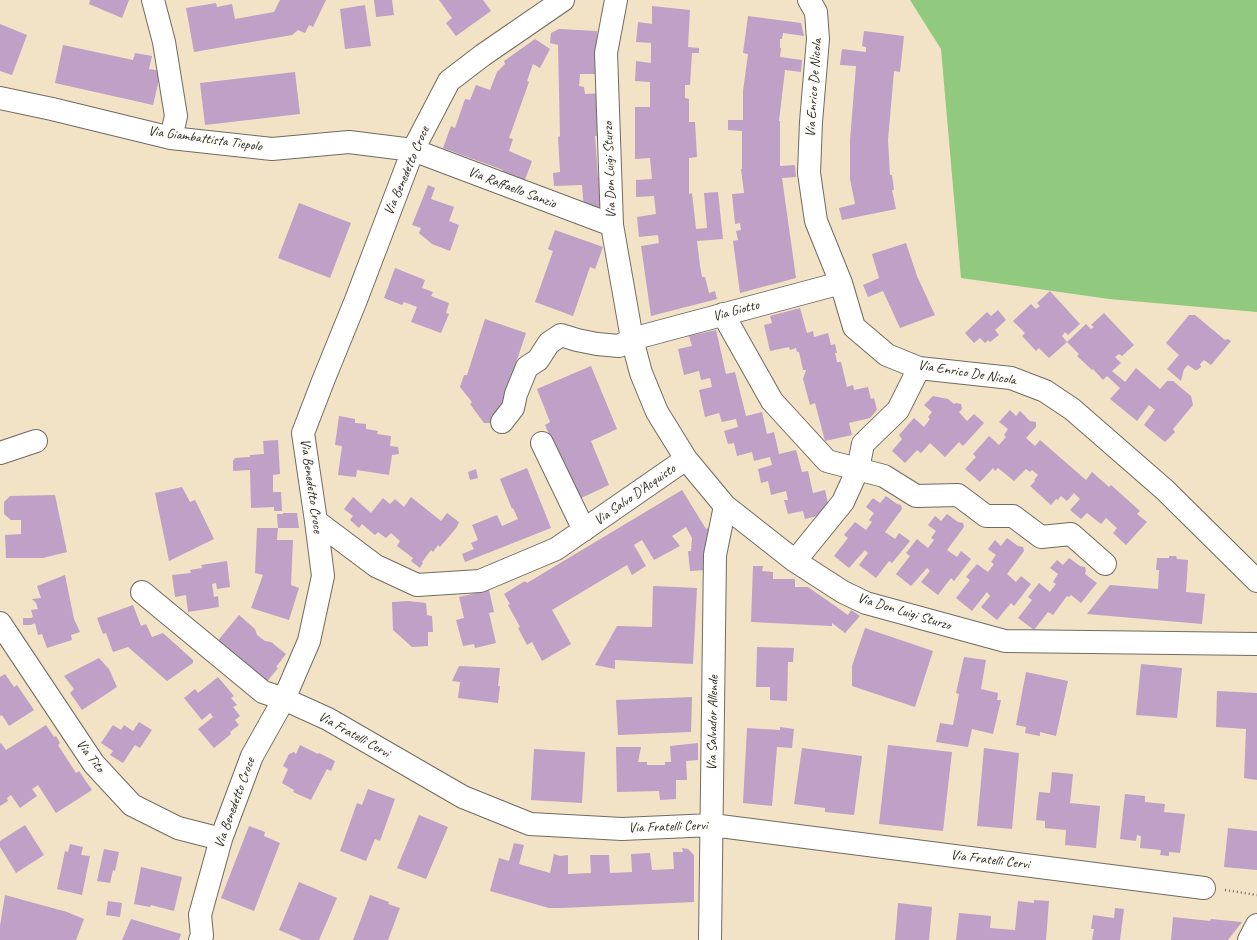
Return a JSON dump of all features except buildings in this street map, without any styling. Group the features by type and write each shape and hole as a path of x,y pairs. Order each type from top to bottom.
{"street":[{"path":"153,0 164,42 176,116 171,138"},
{"name":"Via Benedetto Croce","path":"204,939 200,915 221,839 252,756 284,699 309,641 323,576 303,433 413,150 449,81 483,55 563,0"},
{"name":"Via Don Luigi Sturzo","path":"616,0 606,53 612,225 632,339 641,373 657,412 686,459 725,506 795,561 843,592 866,603 1005,641 1257,644"},
{"name":"Via Enrico De Nicola","path":"809,0 816,12 818,39 811,122 809,173 816,221 841,283 854,327 888,355 919,368 1011,378 1045,391 1072,409 1165,490 1257,581"},
{"name":"Via Giambattista Tiepolo","path":"0,98 171,138 272,149 349,142 413,150"},
{"name":"Via Raffaello Sanzio","path":"413,150 612,225"},
{"name":"Via Giotto","path":"632,339 841,283"},
{"path":"723,314 772,401 827,461 884,476 916,496 958,496 986,516 1013,516 1041,537 1071,534 1105,564"},
{"path":"502,422 513,408 516,394 527,367 538,360 548,343 561,335 577,340 619,346 632,339"},
{"path":"795,561 843,502 858,469 863,444 898,410 919,368"},
{"path":"0,453 36,441"},
{"name":"Via Salvo D'Acquisto","path":"542,442 584,530"},
{"name":"Via Salvo D'Acquisto","path":"316,521 376,566 416,585 480,581 556,549 686,459"},
{"name":"Via Salvador Allende","path":"710,940 715,555 725,506"},
{"name":"Via Fratelli Cervi","path":"142,592 263,692 284,699 328,719 463,796 530,824 622,829 712,825 1204,888"},
{"name":"Via Tito","path":"2,630 94,764 132,805 178,828 221,839"},
{"path":"1249,940 1257,925"}],"path":[{"path":"1204,888 1257,895"}],"green space":[{"path":"910,0 1257,0 1257,312 1109,299 961,278 941,49"}]}
